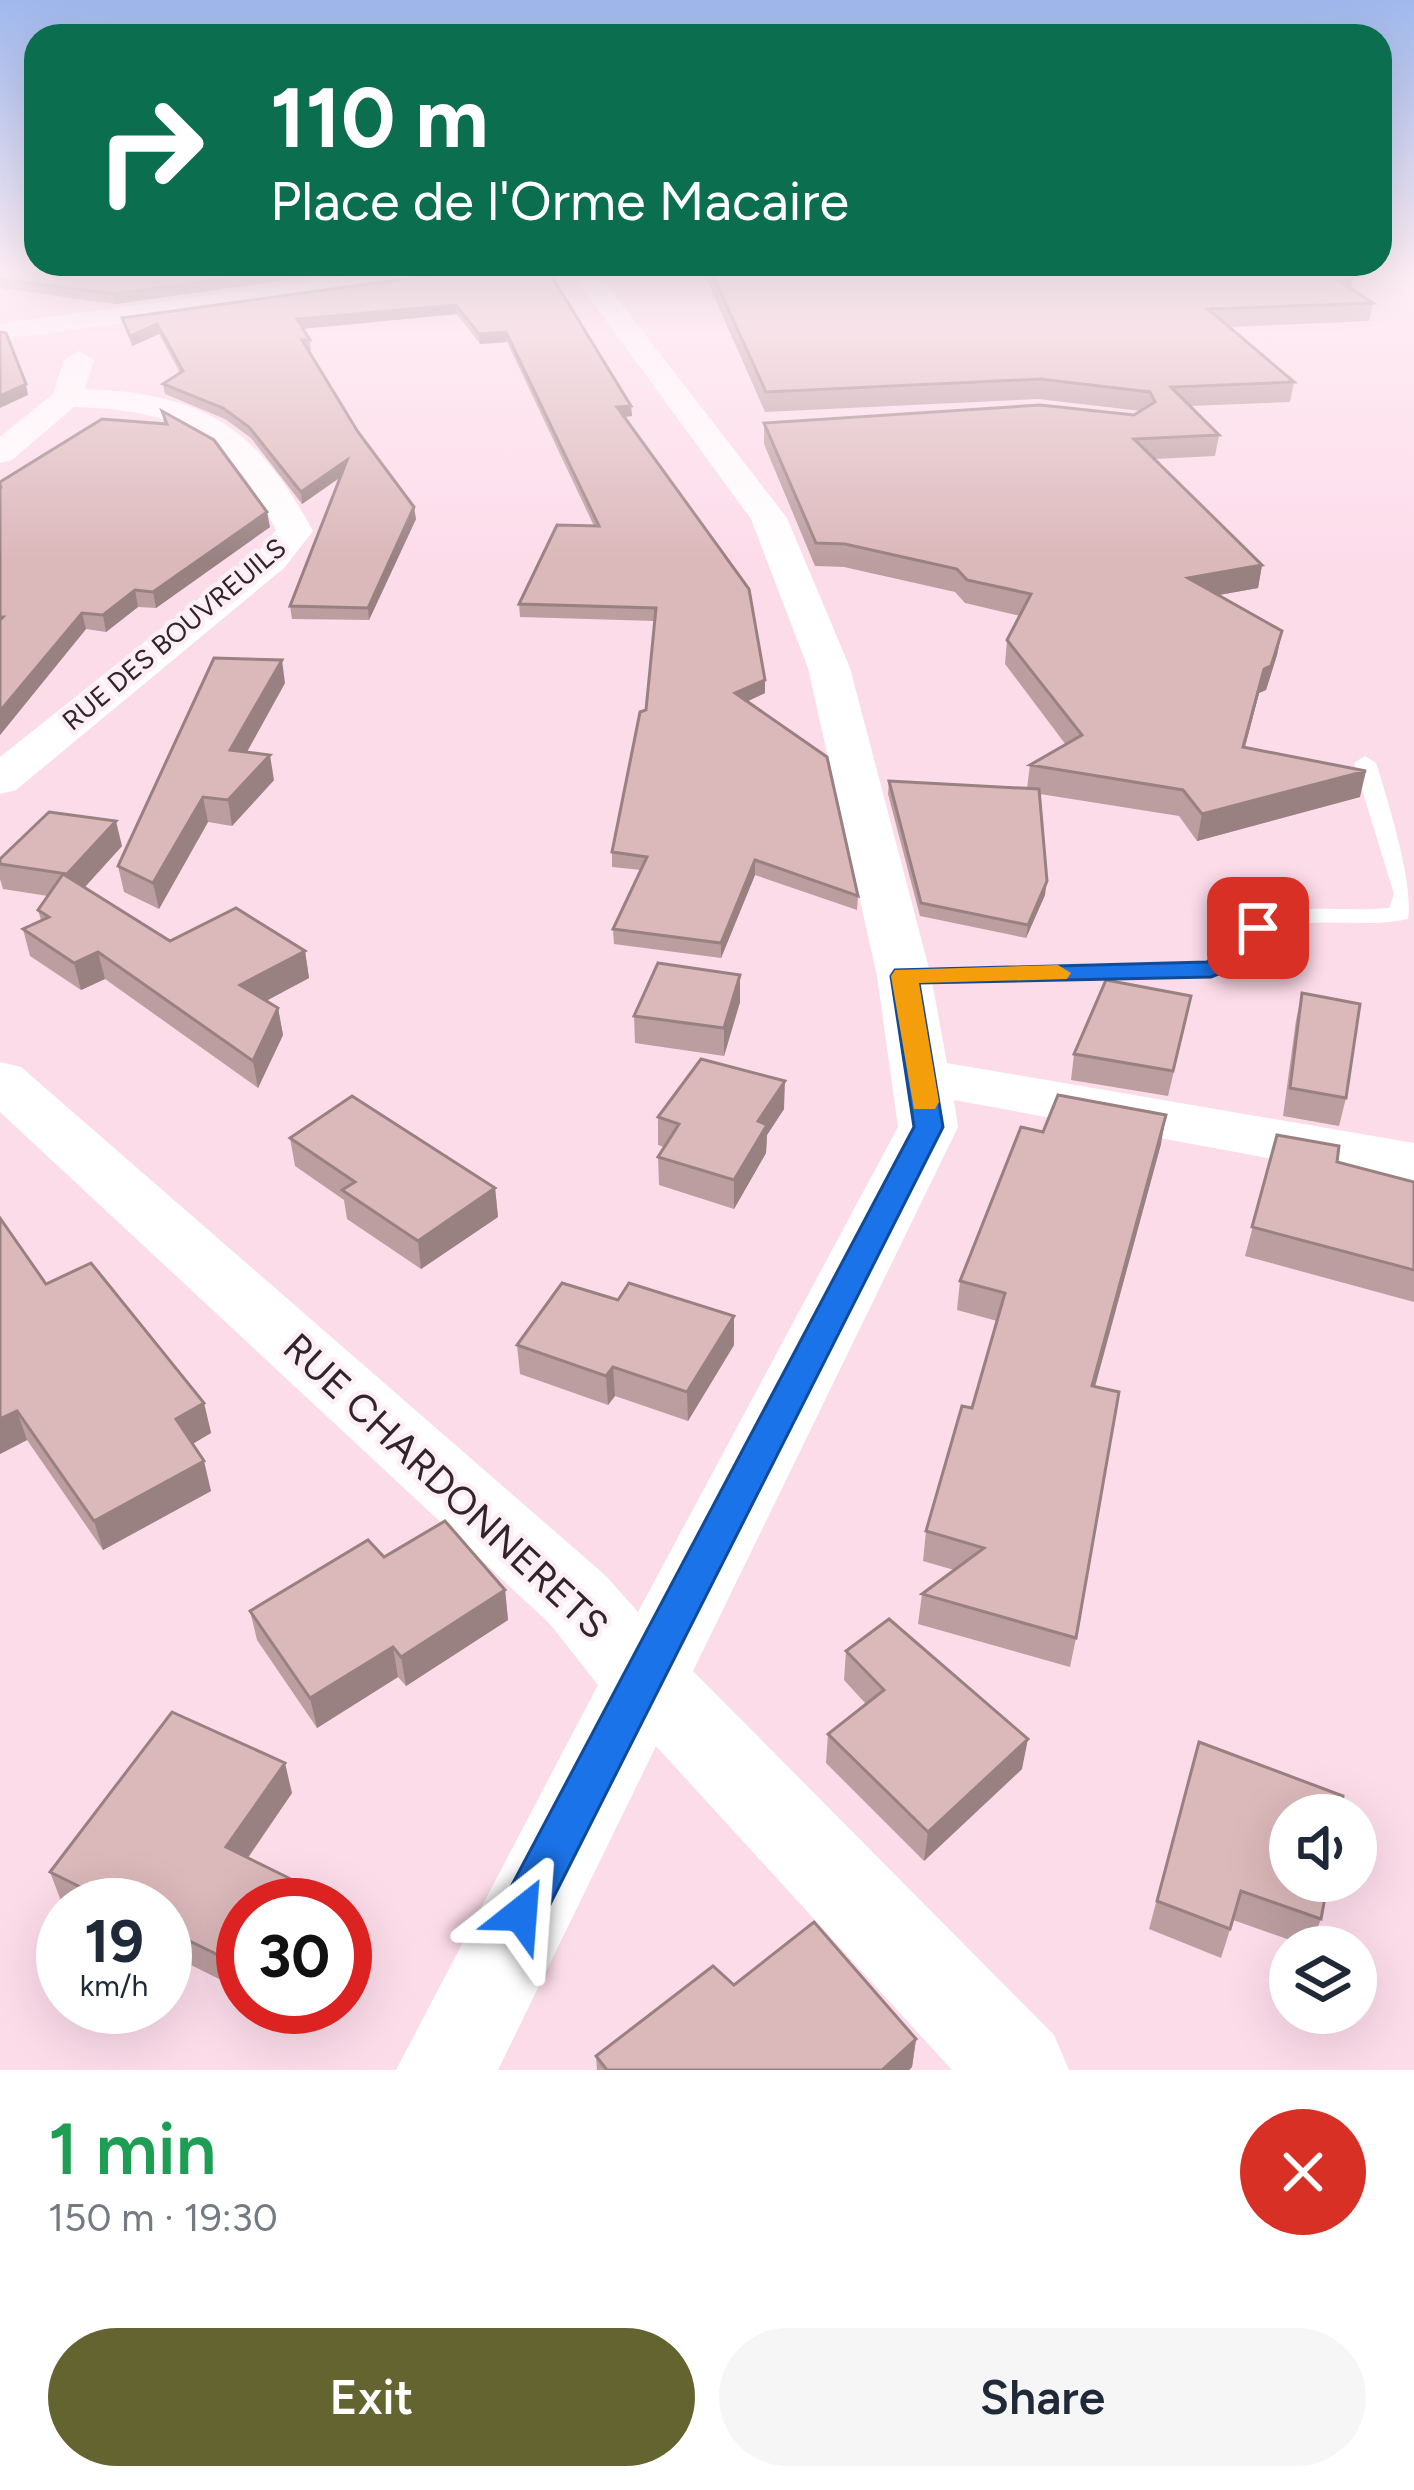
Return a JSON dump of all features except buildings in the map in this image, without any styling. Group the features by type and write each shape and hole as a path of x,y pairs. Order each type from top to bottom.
{"street":[{"path":"0,453 67,398 76,368"},
{"path":"446,2070 928,1127 904,976 829,668 769,518 724,428 670,368"},
{"name":"RUE DES BOUVREUILS","path":"0,780 272,560 295,531 264,472 221,430 107,399 67,398"},
{"name":"RUE CHARDONNERETS","path":"0,1079 578,1600 644,1679 713,1745 1019,2070"},
{"path":"921,1079 986,1084 1414,1164"}],"lane":[{"path":"904,976 1211,969 1229,961 1258,928 1304,914 1399,914 1406,894 1365,763"}],"slow traffic":[{"path":"925,1102 904,976 1058,973"}],"route":[{"path":"521,1914 928,1127 904,976 1211,969 1229,961 1258,928"}]}
